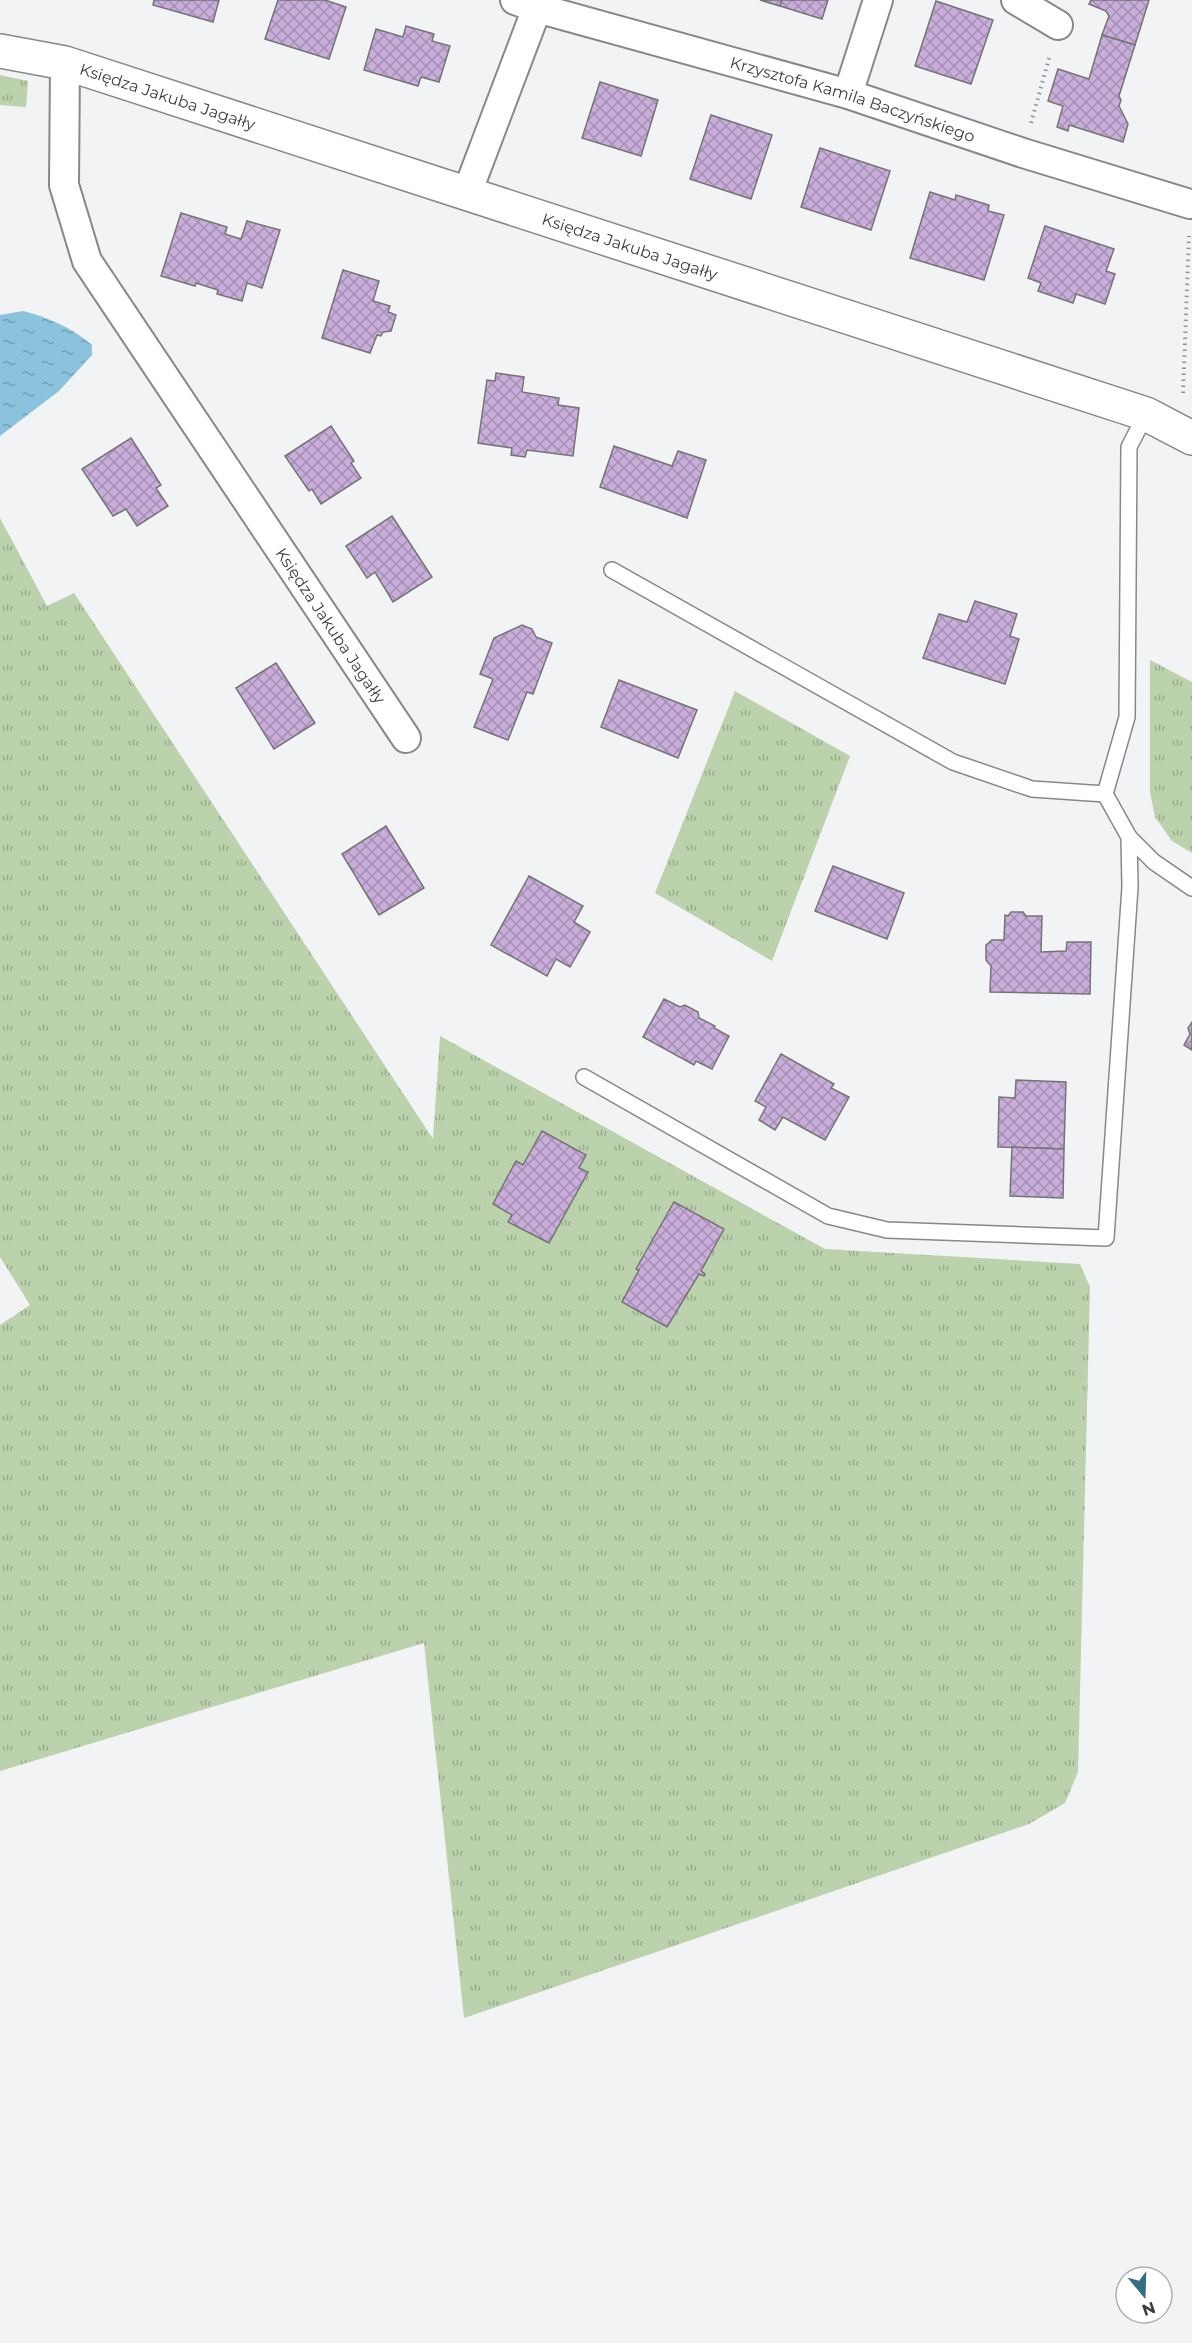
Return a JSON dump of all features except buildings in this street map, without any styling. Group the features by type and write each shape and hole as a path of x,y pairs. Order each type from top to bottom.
{"street":[{"path":"848,94 878,0"},
{"path":"1016,0 1058,25"},
{"path":"468,193 526,4"},
{"name":"Krzysztofa Kamila Baczyńskiego","path":"526,4 848,94 1023,153 1190,204"},
{"name":"Księdza Jakuba Jagałły","path":"0,51 65,63 468,193 1146,414 1192,438"},
{"name":"Księdza Jakuba Jagałły","path":"65,63 64,185 87,261 406,738"}],"lane":[{"path":"1146,414 1128,447 1127,717 1105,794 1129,837 1154,862 1192,888"},
{"path":"612,570 953,762 1032,789 1105,794"},
{"path":"584,1077 828,1216 887,1230 1106,1238 1130,887 1129,837"}],"path":[{"path":"1023,153 1058,25"},
{"path":"1181,399 1184,389 1190,204"}],"green space":[{"path":"0,75 28,81 26,107 0,105"},
{"path":"0,518 47,606 74,593 433,1139 440,1036 825,1249 1080,1264 1090,1287 1078,1772 1065,1803 1029,1824 464,2018 424,1643 0,1771 0,1325 30,1305 0,1257"},
{"path":"1150,660 1192,682 1192,853 1172,841 1155,817 1150,792"},
{"path":"735,691 850,756 772,961 655,893"}],"water":[{"path":"23,311 42,316 76,333 92,345 92,355 59,391 0,436 0,315"}]}
